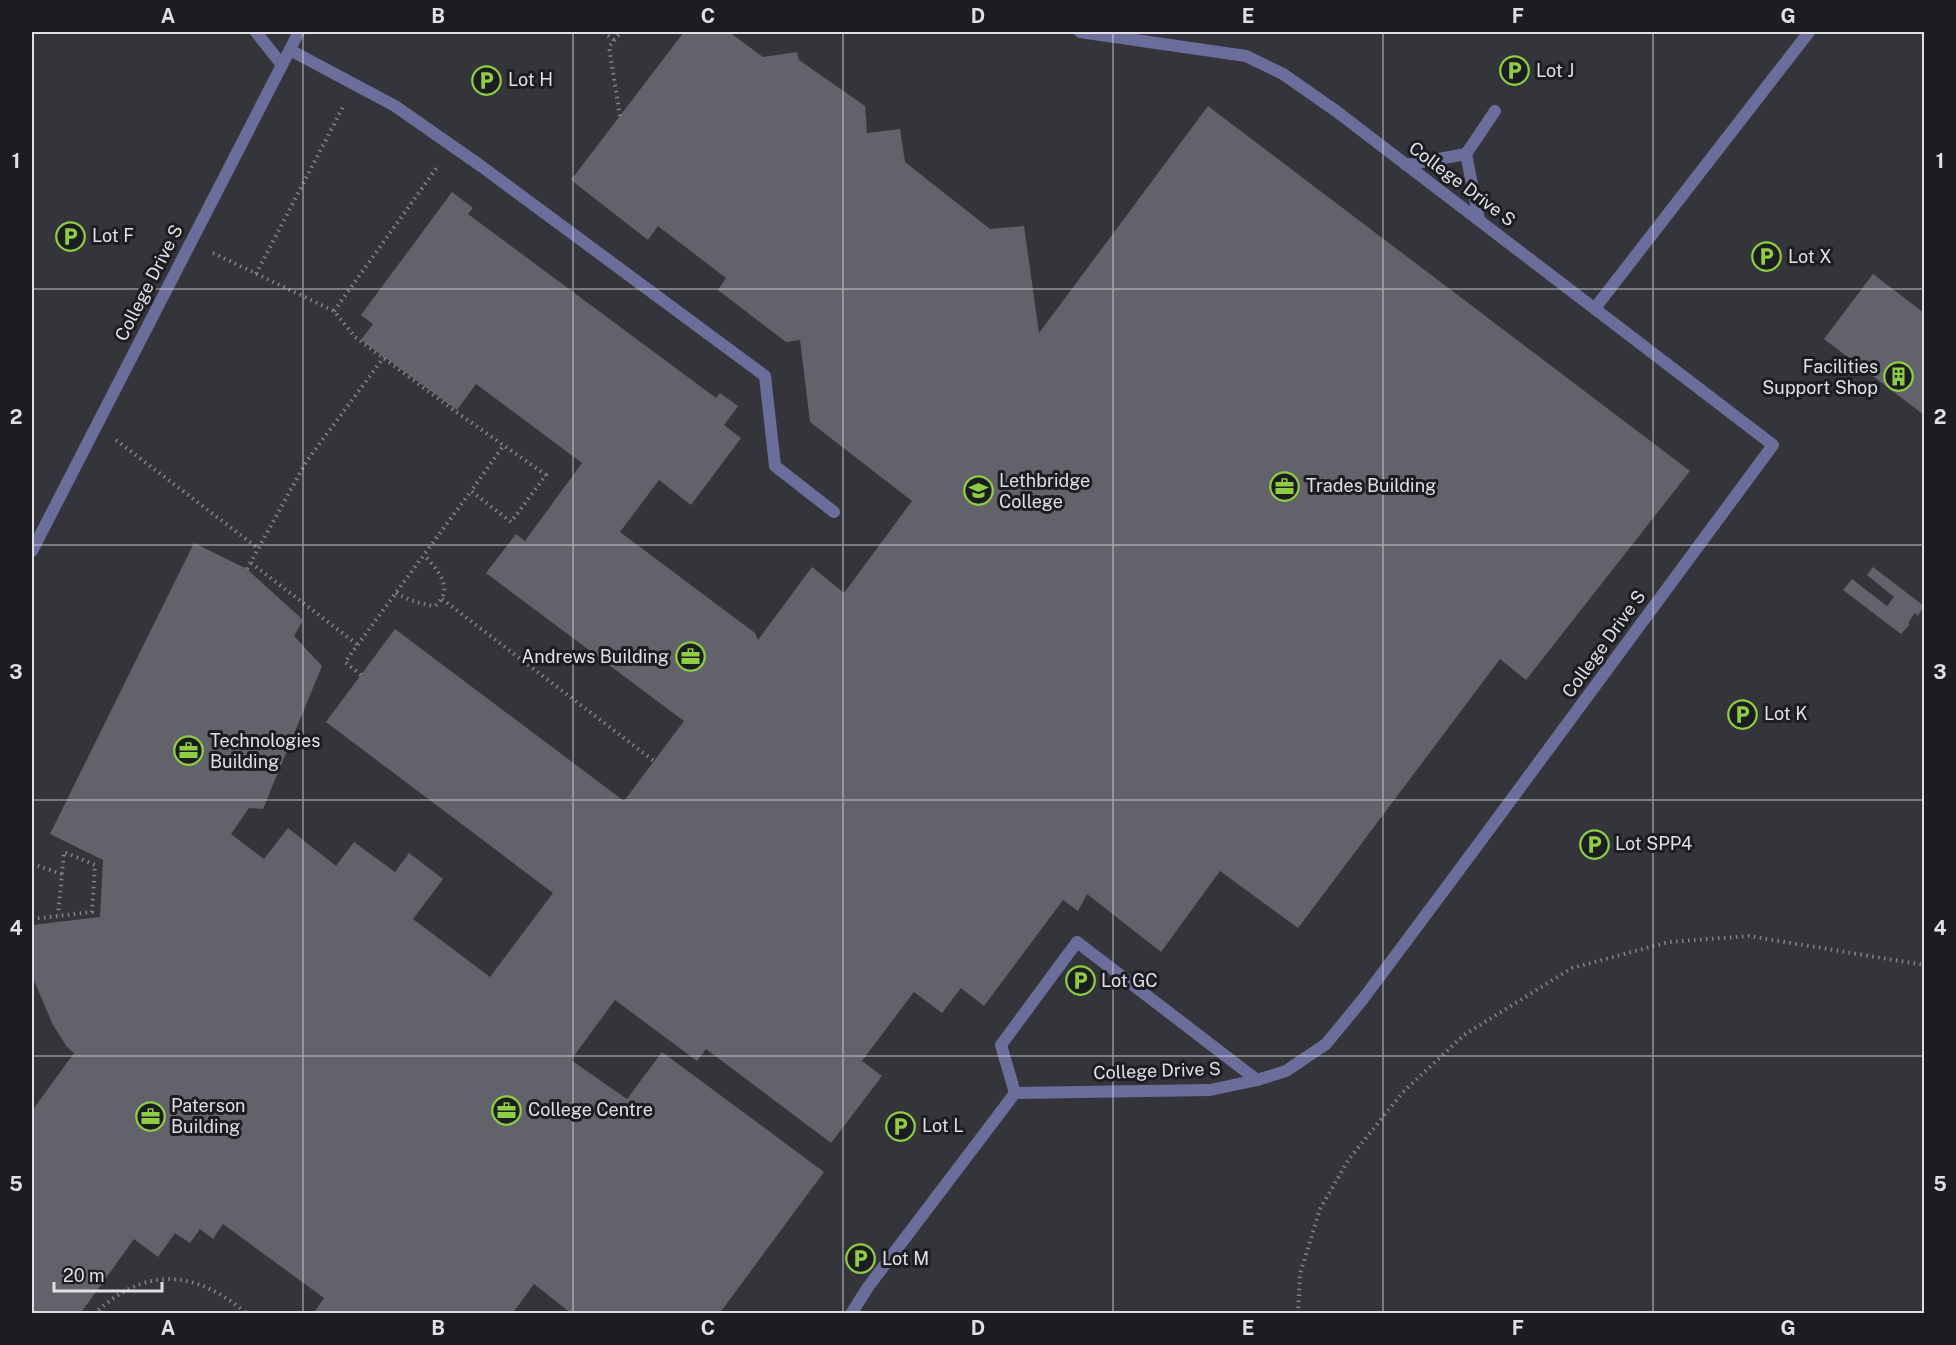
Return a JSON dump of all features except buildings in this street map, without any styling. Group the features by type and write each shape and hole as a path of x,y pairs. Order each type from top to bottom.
{"street":[{"path":"256,32 282,65"},
{"name":"College Drive S","path":"32,551 299,32"},
{"name":"College Drive S","path":"1016,1093 1210,1090 1286,1071 1326,1044 1363,999 1773,445 1479,219 1283,74 1245,56 1085,32"},
{"path":"1158,32 1165,44"},
{"path":"1595,308 1809,32"},
{"path":"290,50 395,106 453,146 765,376 775,466 834,512"},
{"path":"1479,219 1466,154 1495,111"},
{"path":"1406,165 1466,154"},
{"path":"851,1314 868,1287 1016,1093 1000,1045 1077,942 1257,1080"}],"path":[{"path":"603,32 614,40"},
{"path":"620,116 609,47 621,32"},
{"path":"256,274 356,84"},
{"path":"334,311 453,146"},
{"path":"190,242 334,311 355,337 546,475 511,522 471,492"},
{"path":"248,569 306,462 384,357"},
{"path":"97,425 259,549"},
{"path":"361,675 345,662 504,445"},
{"path":"396,592 410,601 435,606 442,599 445,588 436,568 424,555"},
{"path":"251,563 358,645"},
{"path":"442,599 654,761"},
{"path":"32,919 92,912 95,865 64,852 58,915"},
{"path":"32,864 62,874"},
{"path":"1298,1314 1300,1274 1320,1209 1349,1159 1403,1092 1464,1035 1572,968 1669,942 1749,936 1924,965"},
{"path":"94,1314 108,1300 127,1288 151,1280 178,1279 204,1285 228,1297 247,1314"}],"place":[{"name":"Lot J","path":"1515,71"},
{"name":"Lot H","path":"487,80"},
{"name":"Lot F","path":"71,236"},
{"name":"Lot X","path":"1767,257"},
{"name":"Facilities Support Shop","path":"1899,377"},
{"name":"Trades Building","path":"1285,486"},
{"name":"Lethbridge College","path":"978,491"},
{"name":"Andrews Building","path":"690,657"},
{"name":"Lot K","path":"1743,714"},
{"name":"Technologies Building","path":"189,751"},
{"name":"Lot SPP4","path":"1594,844"},
{"name":"Lot GC","path":"1080,981"},
{"name":"College Centre","path":"507,1110"},
{"name":"Paterson Building","path":"150,1116"},
{"name":"Lot L","path":"901,1126"},
{"name":"Lot M","path":"861,1259"}]}
